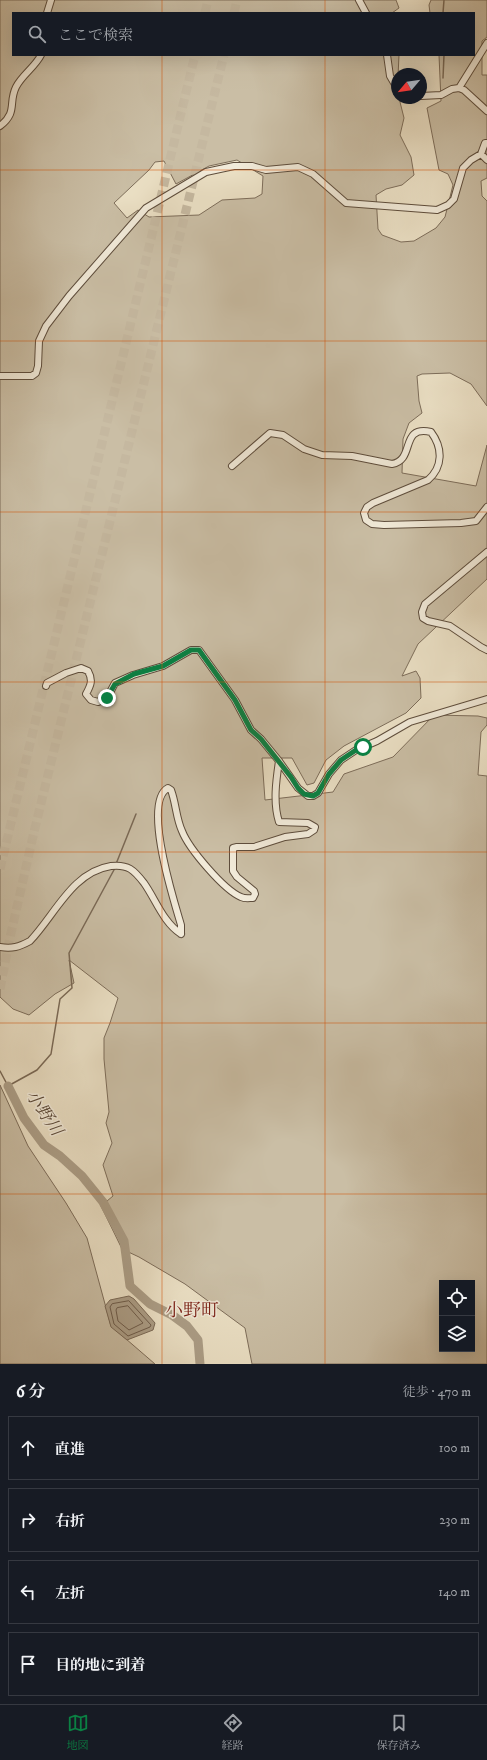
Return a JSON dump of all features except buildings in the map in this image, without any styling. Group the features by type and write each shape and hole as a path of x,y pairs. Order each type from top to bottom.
{"street":[{"path":"47,12 51,0"},
{"path":"358,0 365,12"},
{"path":"459,88 487,43"},
{"path":"0,126 9,118 15,88 40,56"},
{"path":"387,56 391,78"},
{"path":"427,96 441,95 452,89 459,88 464,90 487,111"},
{"path":"0,376 32,376 36,373 38,366 39,341 46,326 70,296 146,208 206,172 234,166 252,166 266,170 298,167 313,174 346,203 437,210 448,205 454,199 463,168 480,154 487,143"},
{"path":"480,154 487,160"},
{"path":"232,466 270,433 283,435 304,449 322,454 352,456 392,464 402,460 412,435 417,431 425,430 431,432 440,448 439,466 435,474 428,480 367,507 364,513 366,520 372,524 384,525 461,523 476,521 487,507"},
{"path":"487,552 425,604 422,612 423,618 428,622 450,626 487,650"},
{"path":"46,686 48,683 66,673 81,668 88,670 92,682 86,694 91,700 98,702 107,698 115,684 134,674 163,666 191,650 199,650 235,700 251,730 261,739 279,761 298,788 304,794 313,796 318,793 329,774 341,760 356,750 377,741 410,722 487,699"},
{"path":"0,948 11,949 20,947 30,941 79,881 95,870 120,865 133,870 153,897 167,922 173,929 181,934 181,925 165,870 158,822 160,799 165,790 168,788 171,790 175,800 181,830 192,850 230,890 240,897 246,899 253,898 255,894 254,890 237,877 233,871 233,848 254,847 285,837 308,834 314,830 315,827 308,823 280,822 277,815 276,782 279,761"}],"shaded area":[{"path":"0,0 396,0 399,8 393,12 12,12 12,56 399,56 398,68 391,68 391,104 400,104 404,118 400,135 411,157 414,175 402,185 386,189 376,195 378,229 382,235 401,242 414,241 436,228 445,217 453,185 448,174 439,170 427,108 441,101 439,56 475,56 475,12 430,12 429,5 431,0 487,0 487,37 482,41 482,75 487,75 487,178 481,181 482,196 487,201 487,406 471,384 450,373 422,374 417,376 419,401 422,413 409,423 403,439 402,473 476,486 487,445 487,579 418,644 402,676 416,671 420,678 421,698 406,713 344,746 326,760 314,783 307,785 292,758 262,758 265,800 333,792 344,774 393,757 434,715 478,716 487,718 487,725 481,732 478,775 487,776 487,1364 252,1364 245,1328 185,1284 139,1257 122,1249 101,1206 113,1196 103,1165 112,1143 106,1123 109,1112 104,1059 104,1038 118,998 69,960 74,983 55,994 29,1015 13,1009 0,997","holes":["237,160 263,176 262,194 255,198 222,200 199,215 149,217 138,210 127,218 114,203 149,170 155,162 164,161 176,184 209,166"]},
{"path":"0,1085 28,1146 66,1203 87,1238 111,1326 155,1364 0,1364"}],"water":[{"path":"129,1296 134,1299 155,1323 153,1330 127,1340 111,1327 105,1306 110,1300"}],"waterway":[{"path":"443,12 444,0"},
{"path":"443,78 444,56"},
{"name":"小野川","path":"116,864 136,814"},
{"name":"小野川","path":"0,1071 8,1086 37,1070 51,1054 60,999 72,988 69,953 115,868"},
{"name":"小野川","path":"8,1086 24,1118 44,1145 60,1156 82,1176 103,1202 124,1241 130,1286 150,1304 172,1315 187,1326 198,1340 200,1364"}],"tunnel":[{"path":"205,12 208,0"},
{"path":"234,12 237,0"},
{"path":"0,869 195,56"},
{"path":"0,989 34,832 224,56"}],"district":[{"name":"小野町","path":"192,1311"}],"route":[{"path":"107,698 115,684 134,674 163,666 191,650 199,650 235,700 251,730 261,739 304,794 313,796 318,793 329,774 341,760 347,755 363,747"}]}
